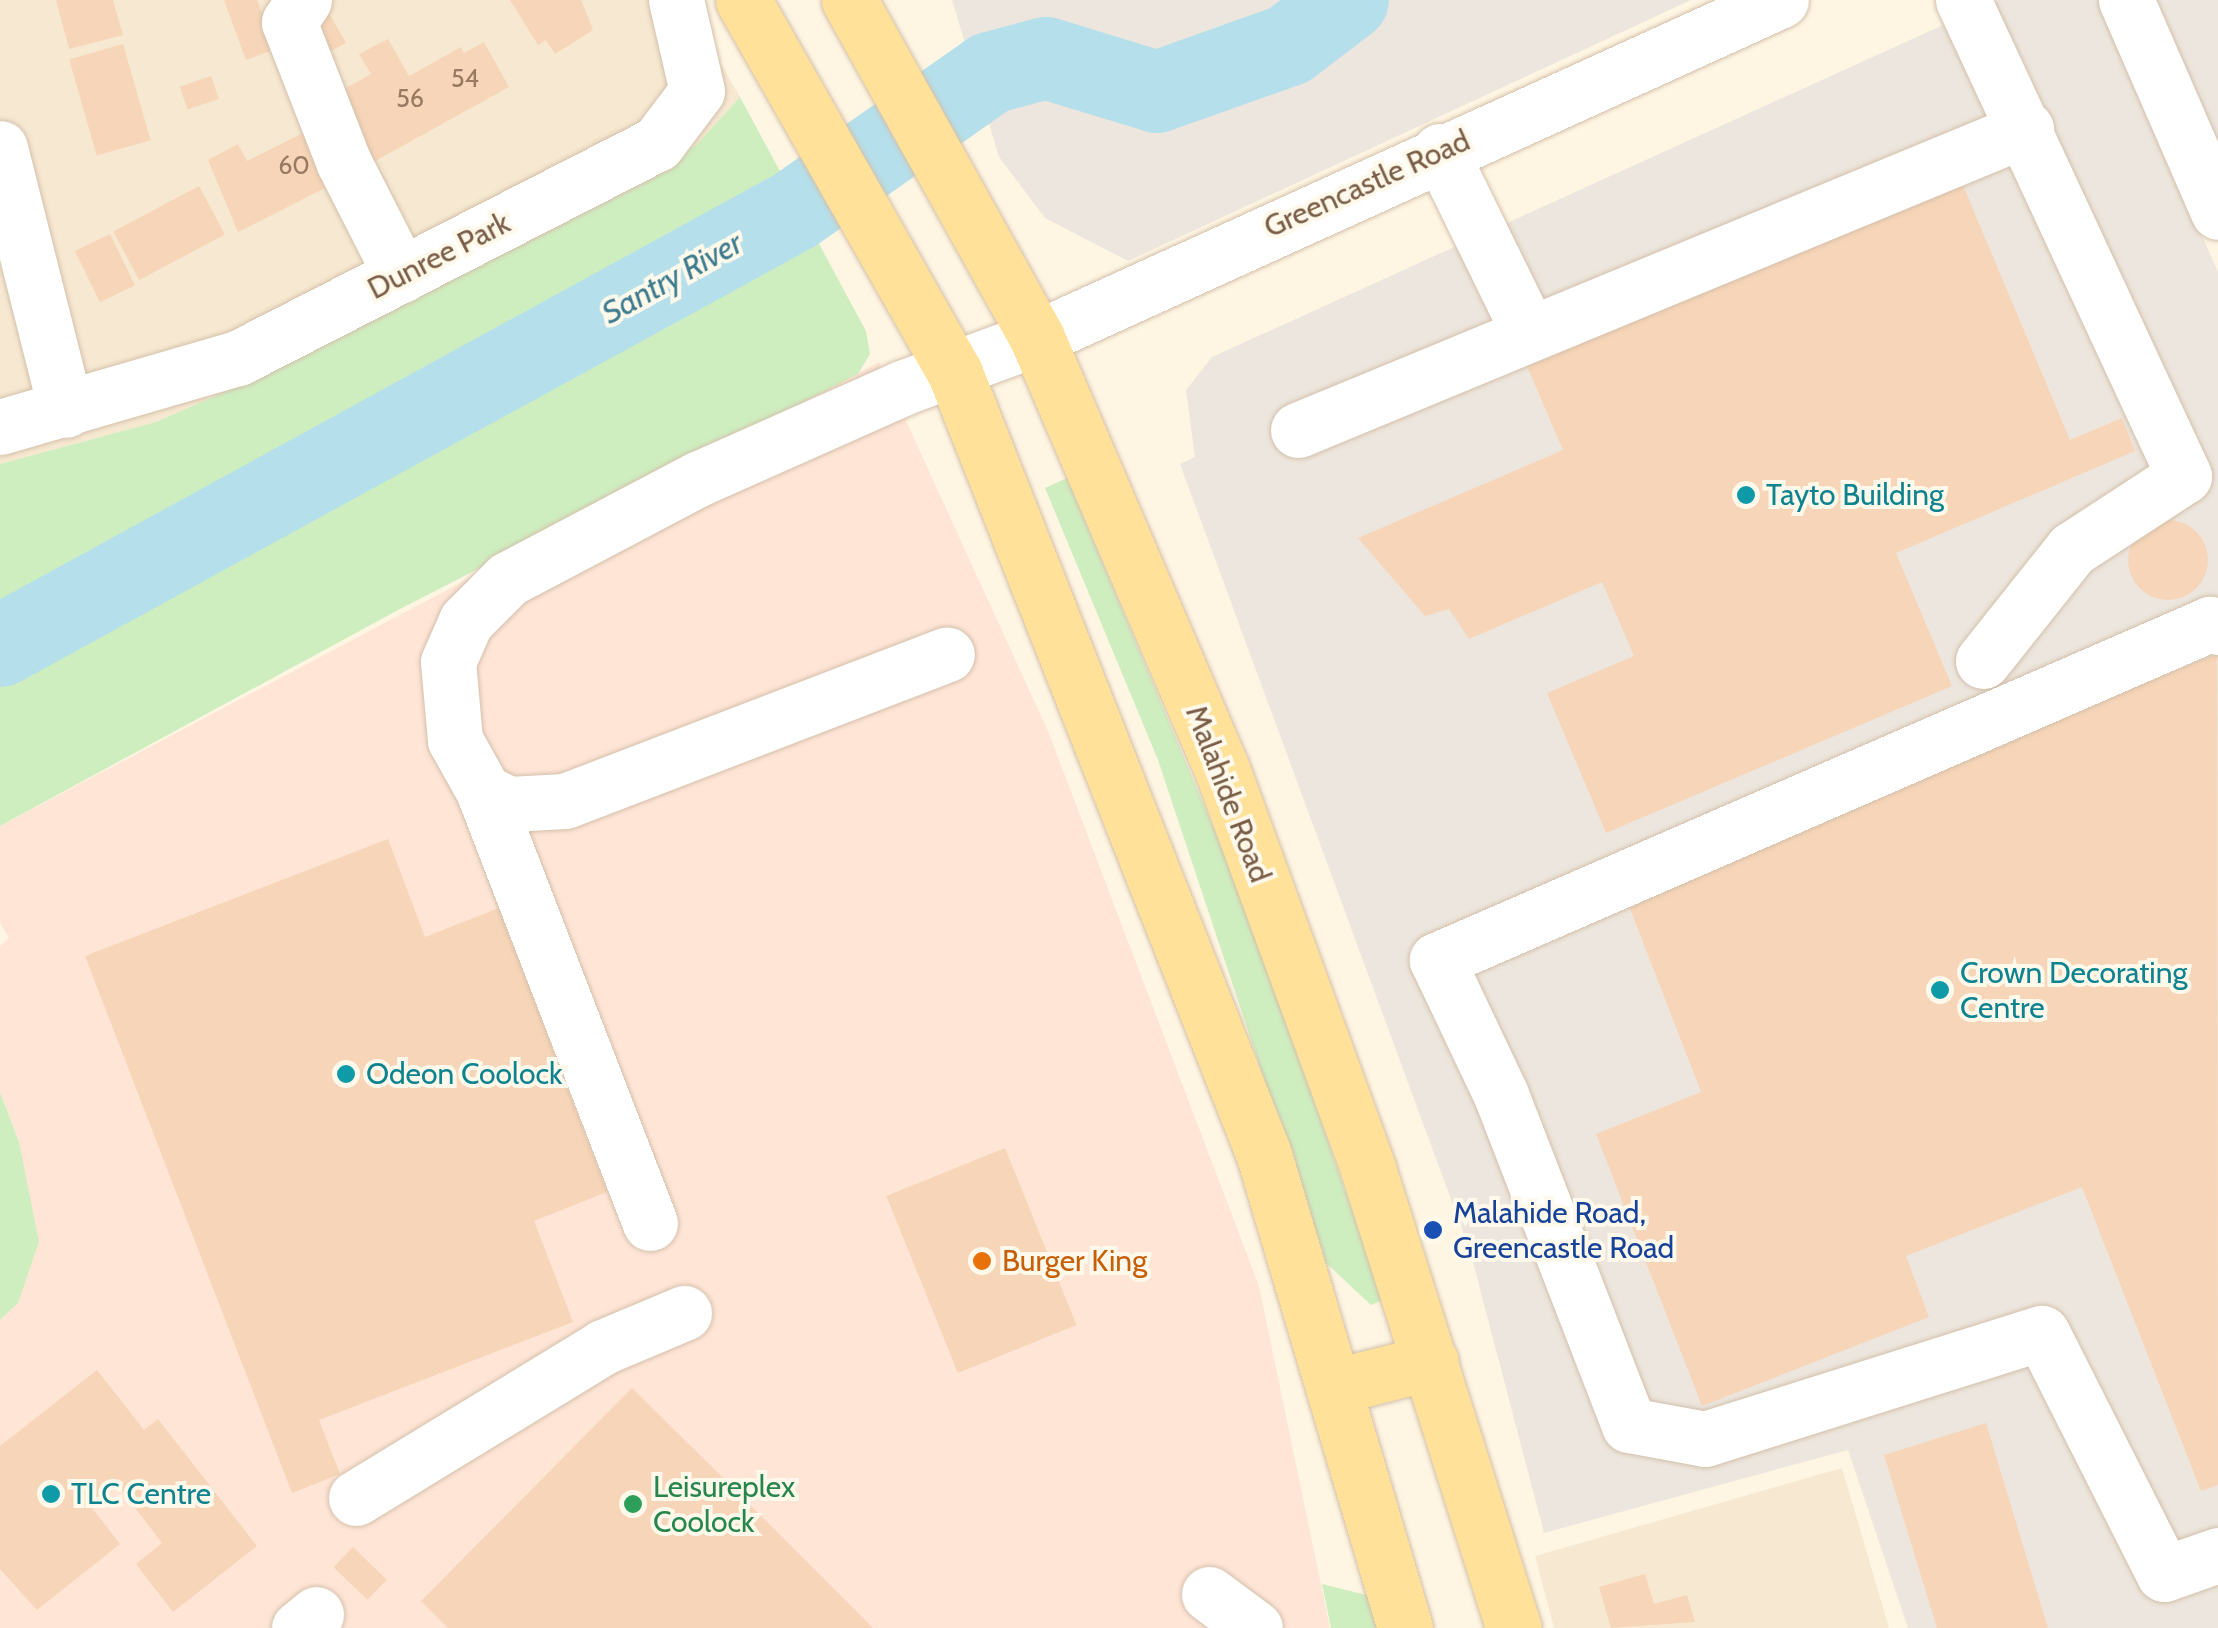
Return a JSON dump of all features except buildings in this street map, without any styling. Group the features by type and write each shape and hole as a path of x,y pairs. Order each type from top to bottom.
{"main road":[{"path":"743,0 955,373 1264,1155 1405,1628"},
{"name":"Malahide Road","path":"849,0 1037,338 1222,772 1431,1362 1514,1628"},
{"path":"1333,1388 1431,1362"}],"street":[{"name":"Dunree Park","path":"0,427 238,358 657,144 697,91 676,0"},
{"name":"Greencastle Road","path":"650,1223 484,792 455,740 448,662 466,622 508,579 698,479 902,388 955,373 1037,338 1440,151 1781,0"},
{"path":"1964,0 2184,476 2072,548 1983,662"},
{"path":"2126,0 2218,212"},
{"path":"292,7 344,163 402,275"},
{"path":"1298,430 2026,129"},
{"path":"0,148 66,410"},
{"path":"1440,151 1528,333"},
{"path":"2218,627 2210,624 1437,960 1501,1095 1629,1424 1705,1440 2042,1333 2164,1574 2218,1554"},
{"path":"484,792 509,804 565,801 947,654"},
{"path":"356,1498 603,1347 684,1313"},
{"path":"1209,1594 1255,1628"}],"shaded area":[{"path":"0,0 684,0 740,97 697,144 648,181 258,377 156,422 0,464"},
{"path":"952,0 1691,0 1128,261 1045,218 999,157"},
{"path":"1998,0 2098,0 2218,272 2218,1628 1908,1628 1848,1450 1544,1533 1470,1251 1180,464 1195,457 1186,390 1212,357"},
{"path":"2138,0 2218,0 2218,175"},
{"path":"879,362 1048,731 1259,1286 1330,1628 0,1628 0,1320 18,1303 19,1142 0,1092 0,946 9,938 0,923 0,826"},
{"path":"1842,1468 1889,1628 1554,1628 1535,1556"}],"green space":[{"path":"740,97 866,331 870,354 858,374 400,609 0,826 0,464 156,422 258,377 648,181 697,144"},
{"path":"1067,478 1247,908 1383,1300 1371,1305 1325,1262 1158,760 1045,488"},
{"path":"0,1092 19,1142 39,1242 18,1303 0,1320"},
{"path":"1322,1584 1399,1603 1406,1628 1331,1628"}],"waterway":[{"name":"Santry River","path":"0,646 794,211 990,73 1046,58 1157,92 1289,45 1348,0"}],"place":[{"name":"Tayto Building","path":"1746,495"},
{"name":"Crown Decorating Centre","path":"1940,990"},
{"name":"Odeon Coolock","path":"346,1074"},
{"name":"Malahide Road, Greencastle Road","path":"1433,1230"},
{"name":"Burger King","path":"982,1261"},
{"name":"TLC Centre","path":"51,1494"},
{"name":"Leisureplex Coolock","path":"633,1504"}]}
